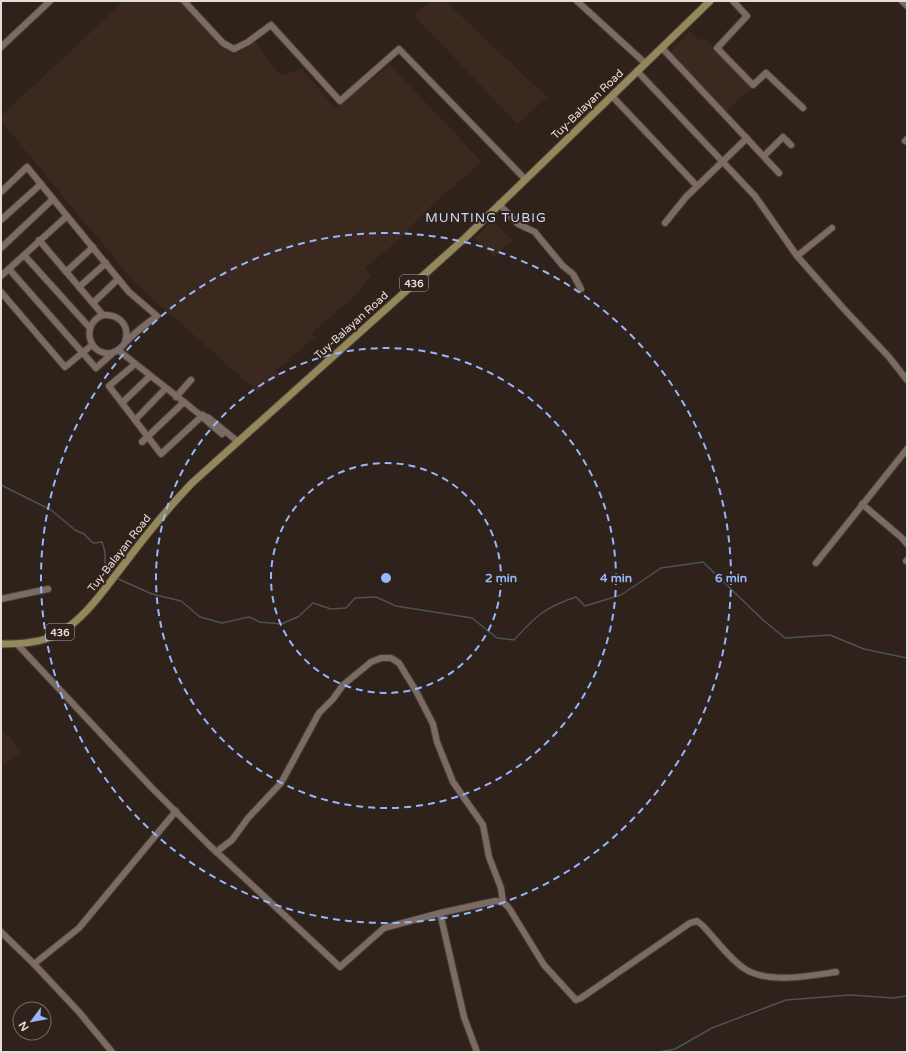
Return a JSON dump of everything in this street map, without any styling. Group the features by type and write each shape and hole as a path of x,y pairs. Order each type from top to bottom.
{"main road":[{"name":"Tuy-Balayan Road","path":"1,644 17,644 40,640 57,634 80,617 173,502 237,442 465,238 710,1"}],"street":[{"path":"1,47 50,1"},
{"path":"184,1 223,43 234,49 248,42 271,25 340,101 399,49 525,179"},
{"path":"577,1 646,63"},
{"path":"733,1 747,16 717,48 753,85 766,73 803,108"},
{"path":"902,1 907,6"},
{"path":"662,48 779,173"},
{"path":"637,71 755,196 797,256 889,357 907,380"},
{"path":"612,96 696,186"},
{"path":"764,156 783,137 791,145"},
{"path":"665,223 696,186 746,138"},
{"path":"1,192 27,167 129,292 157,316 96,368 9,269"},
{"path":"1,220 41,184"},
{"path":"1,248 53,199"},
{"path":"499,204 518,224 535,232 563,266 572,274 581,288"},
{"path":"1,276 67,216"},
{"path":"797,256 832,228"},
{"path":"39,240 103,315"},
{"path":"66,272 92,247"},
{"path":"24,255 90,328"},
{"path":"79,287 106,263"},
{"path":"93,303 118,279"},
{"path":"1,292 65,367 92,345"},
{"path":"125,342 126,330 120,320 109,315 103,315 95,320 90,328 89,337 92,345 100,351 116,351 237,442"},
{"path":"135,364 109,386 161,454 201,415"},
{"path":"122,403 150,376"},
{"path":"176,396 191,380"},
{"path":"135,420 166,388"},
{"path":"142,442 184,402"},
{"path":"816,563 907,449"},
{"path":"862,504 907,544"},
{"path":"1,599 48,588"},
{"path":"17,644 70,703 216,852 340,967 384,928 440,913 495,901 503,902"},
{"path":"216,852 232,840 248,818 281,783 319,712 333,699 343,685 371,662 381,658 391,658 399,663 416,691 433,724 453,782 483,825 489,857 501,888 503,902 509,908 544,965 576,1000 690,923 697,921 734,961 746,970 758,974 777,977 799,977 836,972"},
{"path":"34,964 79,928 176,811"},
{"path":"440,913 464,1017 478,1052"},
{"path":"1,932 34,964 79,1012 112,1052"}],"shaded area":[{"path":"124,1 180,1 220,45 237,52 255,41 280,75 302,69 335,108 390,65 482,162 430,207 395,243 365,268 371,276 361,287 362,289 312,333 315,337 276,371 280,376 273,382 271,380 258,392 134,282 1,121 1,116"},
{"path":"430,1 445,1 547,97 517,124 414,15"},
{"path":"690,32 700,41 704,38 751,88 726,112 668,54"},
{"path":"493,221 513,240 494,257 474,239"},
{"path":"1,727 21,752 1,767"}],"waterway":[{"name":"MUNTING TUBIG","path":"1,485 51,510 75,530 84,534 93,543 102,542 105,552 105,572 113,576"},
{"name":"MUNTING TUBIG","path":"116,578 152,594 181,601 200,617 222,623 249,617 260,622 281,624 298,617 313,603 331,609 346,608 355,598 376,597 396,606 472,618 497,638 514,640 535,618 565,601 576,597 585,606 621,595 661,568 703,562 763,620 785,638 830,635 864,649 907,658"},
{"path":"659,1052 675,1049 712,1028 786,1000 850,995 893,998 907,996"}],"district":[{"name":"MUNTING TUBIG","path":"486,217"}]}
